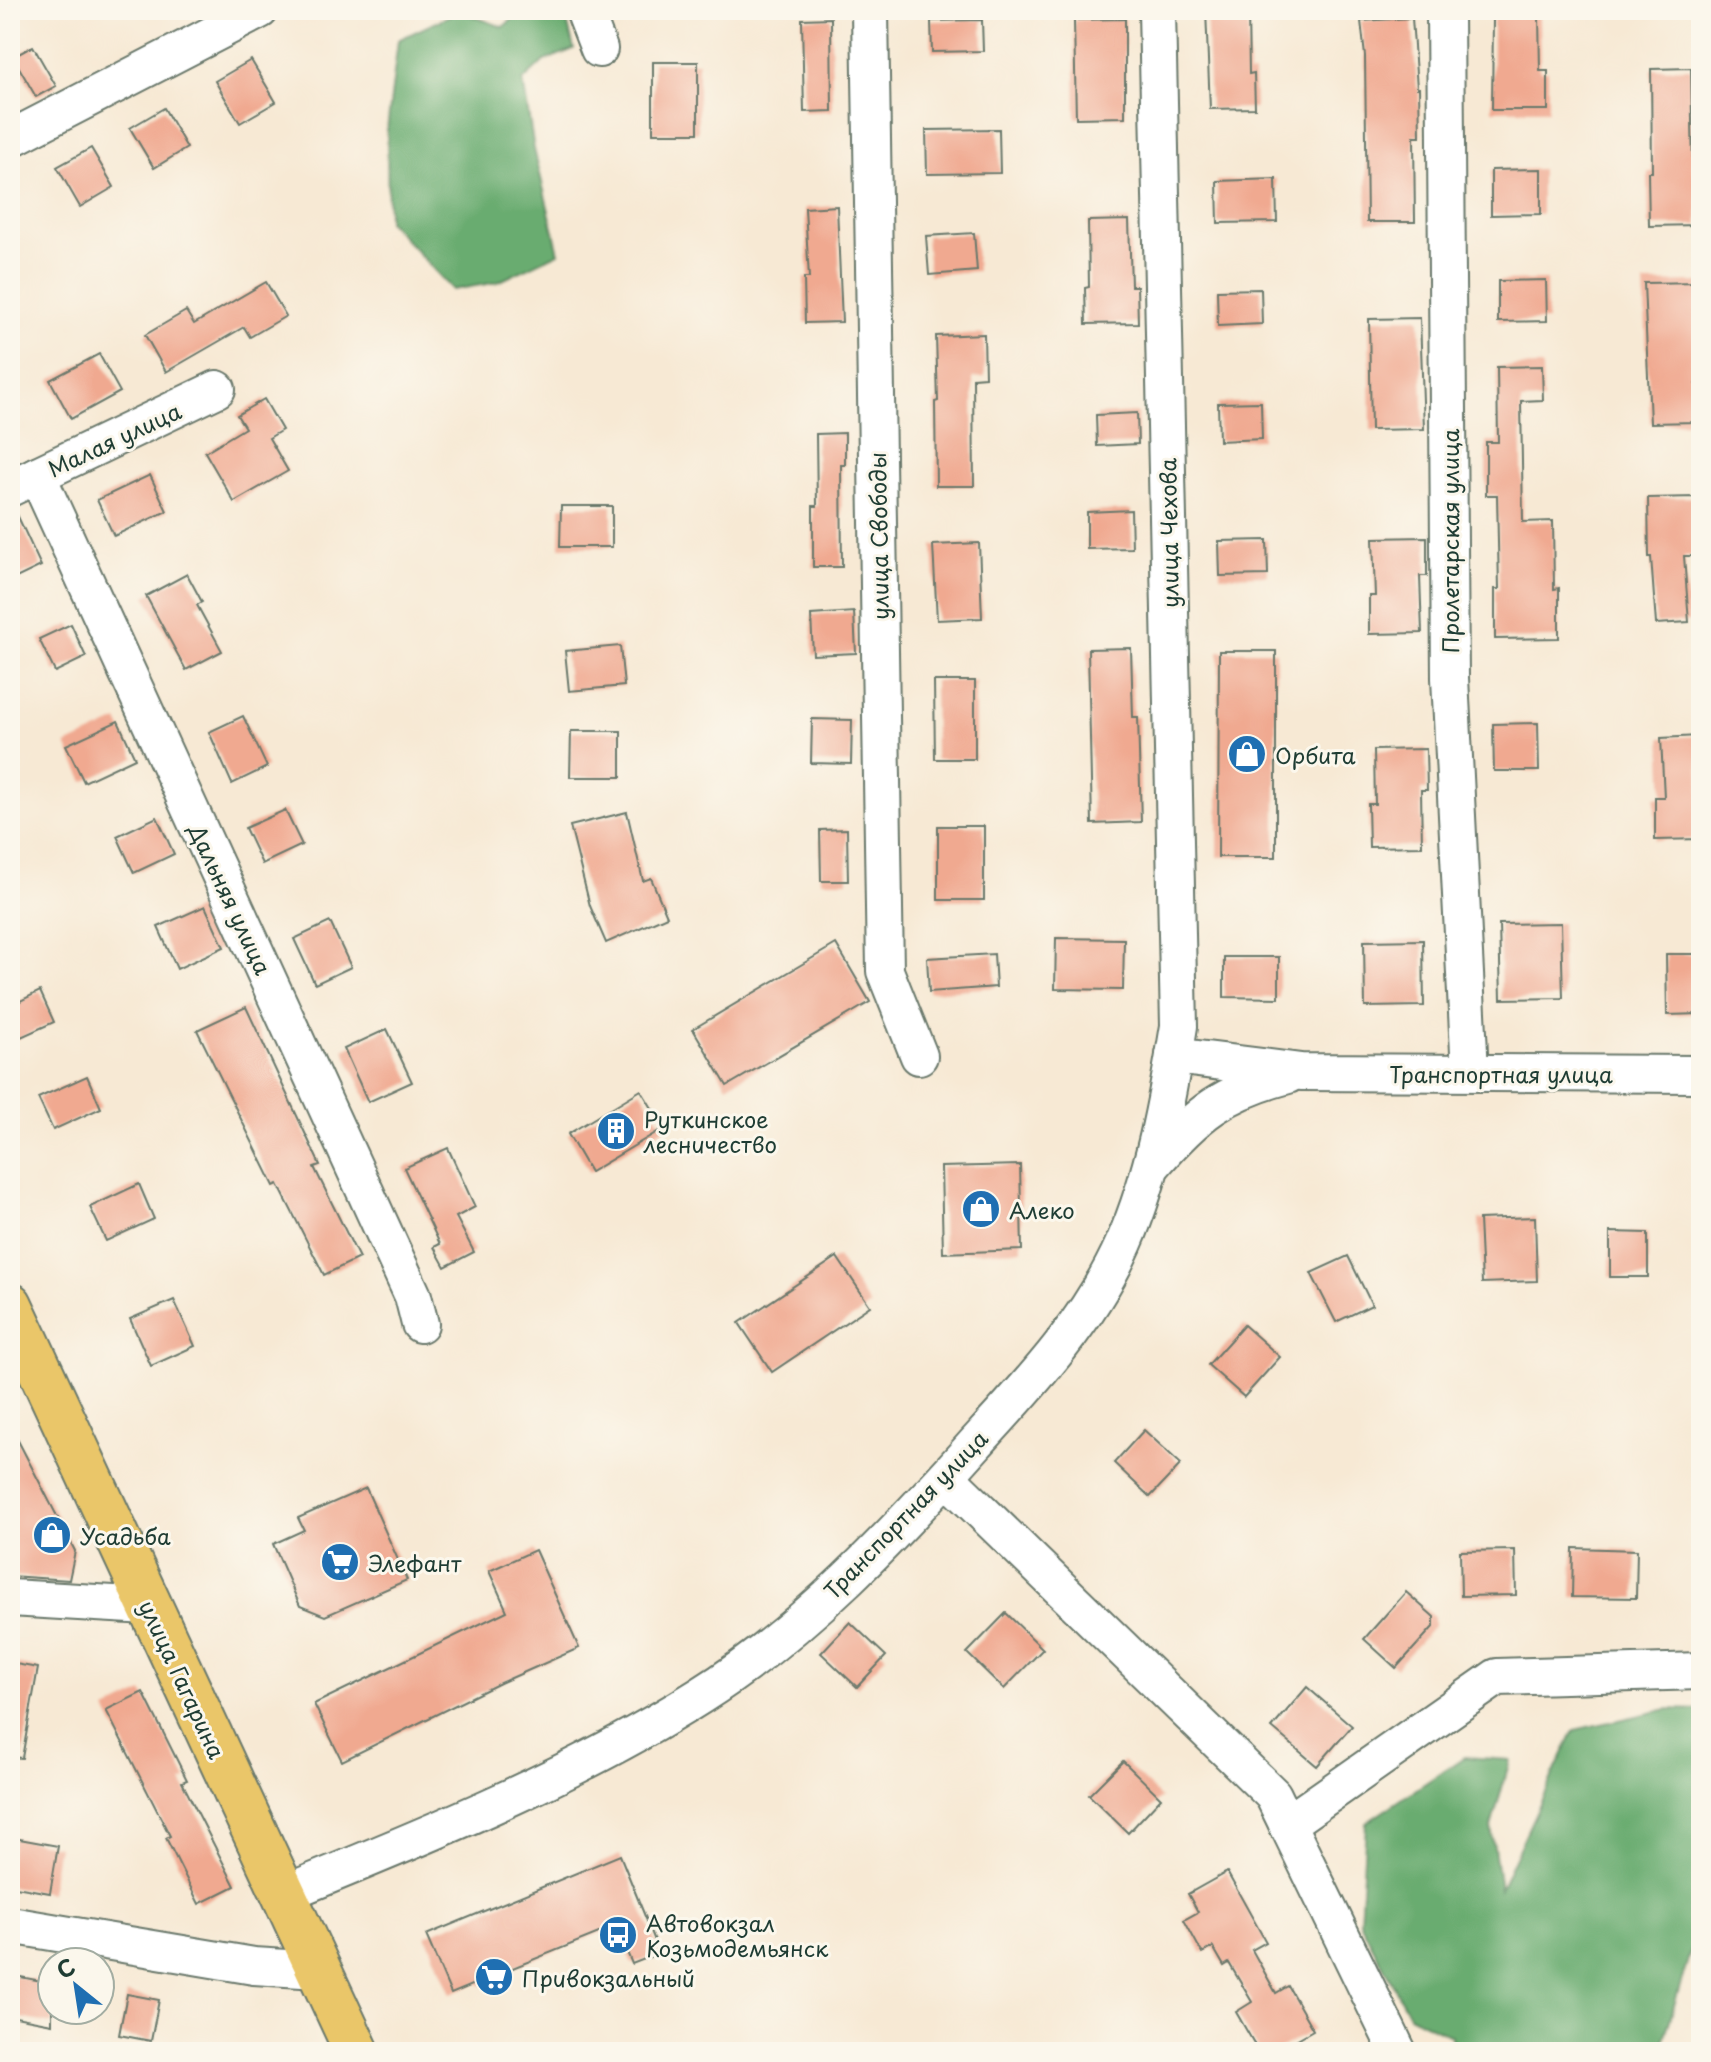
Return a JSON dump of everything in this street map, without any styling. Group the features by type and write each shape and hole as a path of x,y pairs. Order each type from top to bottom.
{"main road":[{"name":"улица Гагарина","path":"10,1305 357,2052"}],"street":[{"path":"10,139 260,10"},
{"path":"584,10 599,49"},
{"name":"улица Свободы","path":"870,10 885,971 919,1056"},
{"name":"улица Чехова","path":"1157,10 1179,1026 1174,1056"},
{"name":"Пролетарская улица","path":"1445,10 1450,678 1470,1072"},
{"name":"Малая улица","path":"23,482 217,389"},
{"name":"Дальняя улица","path":"23,482 413,1296 420,1324"},
{"path":"1174,1056 1301,1072"},
{"name":"Транспортная улица","path":"283,1894 390,1850 538,1782 615,1744 700,1696 763,1652 861,1566 1034,1380 1078,1322 1107,1276 1124,1242 1153,1163 1174,1056"},
{"path":"1153,1163 1184,1128 1216,1103 1254,1084 1301,1072"},
{"name":"Транспортная улица","path":"1301,1072 1701,1074"},
{"path":"946,1477 1273,1795 1398,2052"},
{"path":"10,1598 148,1606"},
{"path":"1287,1824 1497,1677 1701,1671"},
{"path":"10,1925 254,1966 318,1970"}],"green space":[{"path":"523,10 562,10 574,49 544,61 523,81 534,149 559,253 498,282 453,290 388,221 387,130 398,40 459,11 503,27"},
{"path":"1668,1709 1701,1710 1701,1916 1660,2052 1451,2052 1451,2036 1409,2015 1360,1922 1366,1823 1464,1757 1510,1760 1491,1827 1500,1889 1574,1730"}],"building":[{"path":"1206,10 1248,10 1249,74 1254,73 1255,108 1210,109"},
{"path":"1539,16 1540,71 1548,71 1548,110 1492,110 1493,17"},
{"path":"831,18 832,111 804,112 802,19"},
{"path":"1412,18 1420,136 1414,136 1415,222 1367,222 1365,56 1361,21"},
{"path":"1125,19 1125,117 1076,118 1074,20"},
{"path":"982,20 983,51 932,52 931,21"},
{"path":"33,46 56,86 36,97 13,57"},
{"path":"251,60 276,102 240,123 215,81"},
{"path":"653,62 698,62 698,133 653,133"},
{"path":"1691,68 1693,171 1697,171 1698,225 1649,226 1651,69"},
{"path":"164,108 187,148 154,168 130,128"},
{"path":"999,129 1000,173 927,174 926,130"},
{"path":"91,148 114,187 80,207 57,167"},
{"path":"1541,169 1541,214 1491,215 1491,170"},
{"path":"1276,179 1277,222 1218,223 1217,181"},
{"path":"837,206 842,322 805,323 804,278 809,278 805,208"},
{"path":"1129,220 1131,286 1137,286 1138,323 1086,324 1088,221"},
{"path":"974,233 977,271 929,275 926,236"},
{"path":"1546,280 1547,321 1498,322 1498,281"},
{"path":"266,282 286,316 250,337 244,327 166,372 145,335 186,311 194,324"},
{"path":"1701,282 1701,348 1696,348 1697,422 1650,423 1644,283"},
{"path":"1261,289 1262,324 1218,326 1217,290"},
{"path":"1420,318 1424,429 1371,430 1369,319"},
{"path":"984,334 985,377 973,378 974,486 936,486 936,336"},
{"path":"99,354 120,392 71,419 50,380"},
{"path":"1542,366 1543,400 1521,401 1523,522 1553,521 1554,589 1559,588 1559,638 1495,639 1495,589 1499,589 1497,495 1486,495 1486,442 1498,442 1497,367"},
{"path":"264,399 282,430 269,438 288,471 234,502 205,452 245,428 237,415"},
{"path":"1261,402 1262,439 1219,441 1218,403"},
{"path":"1137,413 1138,444 1097,446 1096,415"},
{"path":"845,433 845,465 841,465 842,567 813,567 813,506 817,506 816,434"},
{"path":"150,475 167,511 114,536 97,500"},
{"path":"1696,497 1697,556 1684,556 1689,622 1656,624 1649,557 1648,498"},
{"path":"561,506 612,506 612,547 560,547"},
{"path":"14,508 41,566 10,581 10,509"},
{"path":"1131,510 1132,548 1087,549 1087,512"},
{"path":"1427,537 1427,576 1420,576 1422,633 1369,634 1369,596 1375,596 1373,538"},
{"path":"1267,540 1268,575 1220,576 1219,541"},
{"path":"979,543 982,618 937,620 933,545"},
{"path":"187,574 202,602 197,605 222,651 186,670 146,596"},
{"path":"854,612 856,653 813,655 811,615"},
{"path":"71,624 86,657 55,672 39,639"},
{"path":"620,646 624,686 569,691 565,651"},
{"path":"1131,648 1133,717 1138,717 1141,822 1092,824 1088,649"},
{"name":"Орбита","path":"1219,651 1276,651 1276,857 1218,857"},
{"path":"934,681 975,681 975,759 935,759"},
{"path":"243,716 267,767 232,784 209,732"},
{"path":"812,719 852,720 851,764 811,763"},
{"path":"118,721 135,758 84,782 66,745"},
{"path":"1538,723 1539,771 1494,771 1493,724"},
{"path":"571,731 621,731 621,777 570,777"},
{"path":"1698,736 1701,839 1655,840 1655,797 1664,797 1661,738"},
{"path":"1426,749 1427,790 1421,790 1422,846 1369,847 1368,804 1375,804 1374,750"},
{"path":"285,810 302,845 262,864 245,828"},
{"path":"627,812 643,881 651,878 667,916 606,943 590,906 570,826"},
{"path":"157,817 174,854 134,873 117,836"},
{"path":"938,826 984,826 984,900 938,900"},
{"path":"847,829 848,881 821,881 820,830"},
{"path":"205,906 224,947 177,969 158,927"},
{"path":"330,922 351,967 315,984 294,939"},
{"path":"1561,923 1563,998 1501,999 1499,924"},
{"path":"1056,938 1124,939 1123,990 1055,989"},
{"path":"1423,940 1424,1006 1365,1007 1364,941"},
{"path":"836,944 870,1002 727,1086 693,1029"},
{"path":"994,954 996,987 929,992 927,958"},
{"path":"1666,954 1701,954 1701,1014 1667,1015"},
{"path":"1224,957 1279,957 1279,998 1224,997"},
{"path":"40,991 54,1022 10,1042 10,1006"},
{"path":"246,1007 320,1165 314,1167 359,1258 324,1275 278,1184 274,1186 197,1030"},
{"path":"387,1029 412,1082 368,1102 344,1049"},
{"path":"87,1076 101,1108 53,1130 38,1098"},
{"name":"Руткинское лесничество","path":"641,1090 664,1128 590,1172 568,1134"},
{"path":"448,1148 475,1207 456,1217 474,1252 445,1267 434,1247 440,1244 404,1168"},
{"name":"Алеко","path":"1020,1165 1022,1250 943,1253 941,1167"},
{"path":"139,1184 154,1219 106,1241 90,1207"},
{"path":"1535,1217 1537,1281 1482,1283 1479,1219"},
{"path":"1610,1232 1648,1233 1648,1277 1610,1277"},
{"path":"1348,1256 1372,1305 1336,1322 1311,1273"},
{"path":"837,1257 870,1306 772,1372 739,1323"},
{"path":"174,1300 195,1346 151,1366 130,1319"},
{"path":"1244,1325 1280,1357 1244,1397 1208,1365"},
{"path":"10,1425 75,1551 69,1580 10,1576"},
{"path":"1144,1430 1181,1464 1150,1497 1114,1463"},
{"name":"Элефант","path":"366,1488 407,1580 325,1616 300,1606 273,1544 304,1530 298,1518"},
{"path":"1573,1548 1637,1550 1636,1598 1572,1597"},
{"path":"535,1550 579,1648 500,1683 342,1761 314,1704 507,1611 489,1571"},
{"path":"1515,1550 1516,1595 1461,1596 1460,1551"},
{"path":"1406,1592 1434,1617 1434,1626 1396,1668 1364,1639"},
{"path":"1006,1613 1043,1649 1004,1689 967,1653"},
{"path":"850,1622 886,1656 857,1687 821,1653"},
{"path":"10,1663 38,1668 22,1758 10,1757"},
{"path":"1307,1687 1352,1726 1317,1766 1272,1728"},
{"path":"143,1692 187,1780 182,1782 235,1886 199,1904 166,1838 170,1836 106,1710"},
{"path":"1123,1761 1161,1798 1128,1833 1089,1795"},
{"path":"14,1838 58,1846 50,1893 10,1886"},
{"path":"620,1855 660,1953 632,1964 616,1926 510,1969 497,1992 477,1983 451,1994 426,1935"},
{"path":"1227,1872 1266,1942 1252,1950 1276,1993 1288,1986 1313,2030 1275,2052 1259,2052 1236,2012 1252,2002 1229,1963 1224,1966 1213,1947 1202,1953 1184,1920 1198,1912 1188,1894"},
{"path":"10,1975 36,1980 36,2021 10,2016"},
{"path":"127,1994 159,2000 151,2041 119,2035"}],"place":[{"name":"Орбита","path":"1247,754"},
{"name":"Руткинское лесничество","path":"616,1131"},
{"name":"Алеко","path":"981,1209"},
{"name":"Усадьба","path":"52,1535"},
{"name":"Элефант","path":"340,1562"},
{"name":"Автовокзал Козьмодемьянск","path":"618,1935"},
{"name":"Привокзальный","path":"494,1977"}]}
